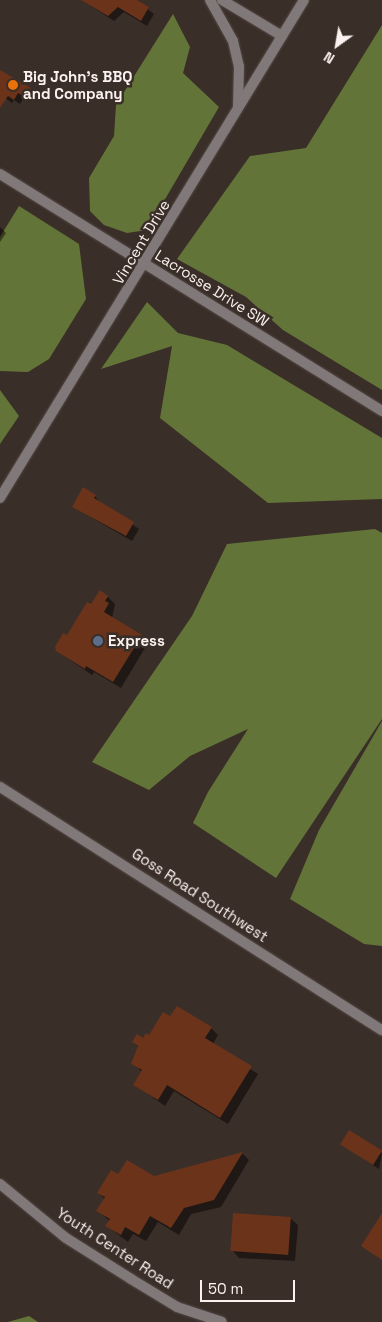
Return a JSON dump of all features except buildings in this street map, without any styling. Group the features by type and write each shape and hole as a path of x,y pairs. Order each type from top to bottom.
{"street":[{"path":"210,0 233,41 239,66 238,108"},
{"path":"222,0 282,36"},
{"name":"Vincent Drive","path":"0,498 146,264 304,0"},
{"name":"Lacrosse Drive SW","path":"0,174 382,411"},
{"name":"Goss Road Southwest","path":"0,787 382,1030"},
{"name":"Youth Center Road","path":"0,1184 66,1238 131,1279 177,1307 222,1322"}],"green space":[{"path":"173,14 190,47 183,73 219,107 147,230 127,233 104,225 90,211 89,178 114,136 116,105"},
{"path":"382,25 382,390 283,330 246,297 177,259 250,156 306,148"},
{"path":"19,206 79,244 86,299 49,359 28,372 0,371 0,237"},
{"path":"147,302 178,333 227,345 382,438 382,499 268,503 160,418 172,346 101,369"},
{"path":"0,390 19,416 0,444"},
{"path":"375,529 382,533 382,719 276,878 193,823 208,792 248,729 190,756 149,790 92,762 192,616 227,544"},
{"path":"382,721 382,946 364,944 290,899 319,830"},
{"path":"29,1316 38,1322 8,1322"}],"place":[{"name":"Big John’s BBQ and Company","path":"13,85"},
{"name":"Express","path":"98,641"}]}
